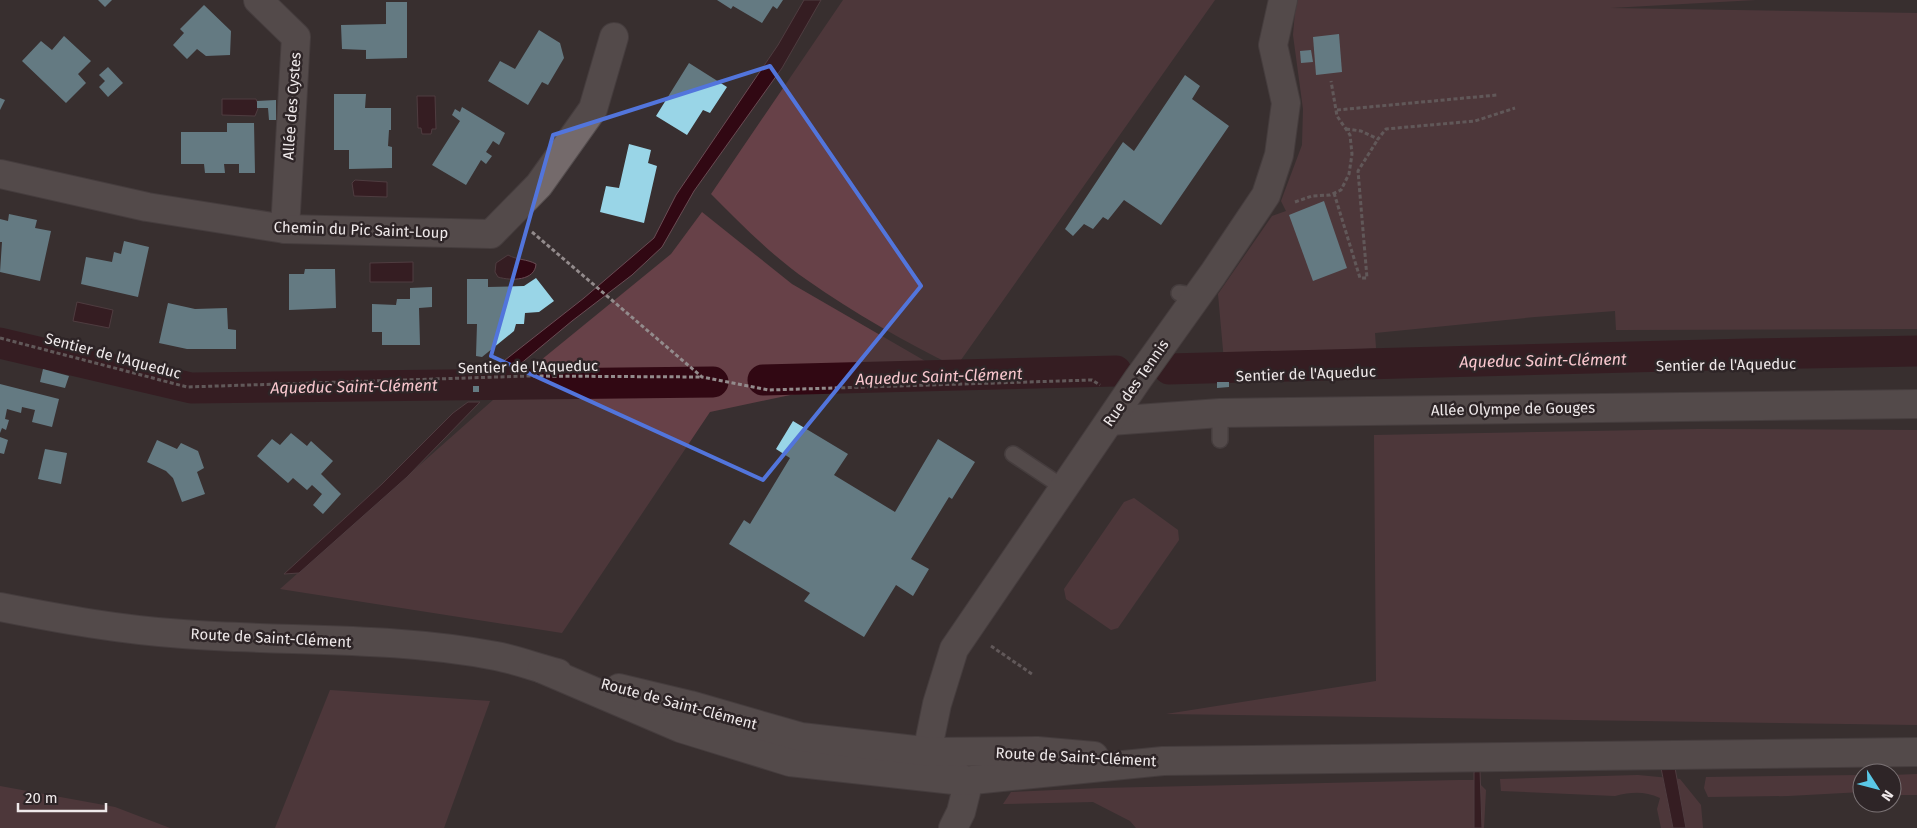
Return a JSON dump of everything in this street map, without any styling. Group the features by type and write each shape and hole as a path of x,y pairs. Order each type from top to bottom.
{"street":[{"name":"Allée des Cystes","path":"258,0 296,37 285,229"},
{"name":"Rue des Tennis","path":"932,752 930,738 937,704 954,649 1110,421 1188,294 1266,195 1279,155 1286,103 1273,45 1283,0"},
{"name":"Chemin du Pic Saint-Loup","path":"0,174 147,207 285,229 491,234 539,185 594,109 614,37"},
{"name":"Allée Olympe de Gouges","path":"1110,421 1220,413 1917,404"},
{"name":"Route de Saint-Clément","path":"0,607 65,621 183,634 428,646 497,656 542,670 690,705 801,737 932,752 1037,751 1163,761"},
{"name":"Route de Saint-Clément","path":"542,670 680,728 790,762 963,781 1163,761"},
{"path":"932,752 963,781 966,792 961,812 953,828"},
{"path":"1163,761 1917,752"}],"lane":[{"path":"1220,413 1220,440"},
{"path":"1013,454 1064,488"}],"path":[{"path":"1258,207 1284,207 1312,196 1334,193 1341,190 1349,174 1352,154 1350,135 1337,116 1331,81"},
{"path":"1336,110 1497,95"},
{"path":"1334,193 1360,278 1367,278 1358,171 1386,129 1475,121 1515,108"},
{"path":"1346,129 1361,130 1378,139"},
{"name":"Sentier de l'Aqueduc","path":"511,214 702,377"},
{"name":"Sentier de l'Aqueduc","path":"0,338 186,387 528,376 702,377 768,390 1092,380 1125,398"},
{"path":"967,630 1032,674"}],"highlighted area":[{"path":"770,66 921,286 763,480 491,356 553,135"}],"shaded area":[{"path":"804,0 821,0 782,68 694,191 662,247 632,275 572,321 507,375 486,375 584,298 654,238 676,195 778,45"},
{"path":"843,0 1215,0 956,367 880,327 794,271 745,228 711,194"},
{"path":"1296,0 1756,0 1610,8 1917,13 1917,329 1616,330 1615,311 1375,333 1376,348 1224,361 1218,294 1272,216 1286,211 1281,201 1302,145 1303,109 1293,35"},
{"path":"417,96 435,96 436,129 432,129 431,134 422,134 421,128 418,128"},
{"path":"222,99 256,99 259,106 255,116 222,115"},
{"path":"355,180 387,182 387,197 354,196 352,183"},
{"path":"702,212 792,284 932,365 710,412 562,633 280,589 502,392 671,254"},
{"path":"508,255 536,264 535,270 527,277 522,278 509,279 498,277 495,272 496,263"},
{"path":"413,262 413,282 370,282 370,263"},
{"path":"77,302 113,310 109,328 73,321"},
{"path":"468,402 480,402 407,477 299,573 284,574 382,484 453,413"},
{"path":"1699,429 1917,430 1917,725 1166,714 1376,681 1374,435"},
{"path":"1134,498 1178,530 1179,540 1118,628 1111,630 1066,599 1064,589 1124,502"},
{"path":"330,690 490,701 444,828 275,828"},
{"path":"1661,768 1675,768 1686,828 1673,828"},
{"path":"1480,770 1482,828 1474,828 1474,772"},
{"path":"1917,774 1917,795 1902,795 1902,775"},
{"path":"1638,775 1680,779 1701,805 1703,828 1661,828 1657,809 1660,798 1649,794 1632,793 1615,796 1501,791 1500,779"},
{"path":"1852,775 1852,793 1708,797 1704,788 1706,777"},
{"path":"1476,780 1486,790 1484,828 1136,828 1130,821 1093,802 1003,804 1011,792 1101,788"},
{"path":"0,786 115,807 170,828 0,828"}],"building":[{"path":"98,0 112,0 105,7"},
{"path":"717,0 783,0 777,9 773,6 762,23 733,6 731,9"},
{"path":"386,2 407,2 407,58 366,59 366,50 342,49 341,25 386,24"},
{"path":"204,5 231,31 230,55 206,56 197,49 187,59 173,45 184,33 180,29"},
{"path":"539,30 560,43 564,58 548,85 542,82 528,105 488,81 500,61 515,69"},
{"path":"1339,34 1342,72 1316,75 1313,37"},
{"path":"64,36 91,61 78,74 86,83 66,103 22,61 41,41 52,50"},
{"path":"1311,50 1313,62 1301,63 1300,51"},
{"path":"689,63 727,87 710,113 703,110 687,135 656,116"},
{"path":"108,67 123,83 108,97 99,87 105,81 99,75"},
{"path":"1185,75 1200,86 1192,99 1229,126 1161,225 1124,200 1108,220 1103,217 1093,229 1084,224 1073,236 1065,229 1123,142 1134,151"},
{"path":"334,94 366,94 365,108 391,108 391,130 389,130 388,146 392,147 392,168 349,169 349,150 334,150"},
{"path":"0,98 5,100 0,110"},
{"path":"276,100 276,120 269,120 268,108 257,108 257,101"},
{"path":"462,107 505,133 499,145 493,141 486,152 492,156 486,164 481,160 466,185 432,165 460,121 452,115 455,109 460,112"},
{"path":"227,123 254,123 255,173 239,173 239,164 224,164 225,173 205,173 204,164 181,164 181,132 227,132"},
{"path":"629,144 651,150 648,163 657,166 644,223 600,212 606,186 619,188"},
{"path":"1324,201 1347,268 1313,281 1289,215"},
{"path":"9,214 37,220 35,228 51,231 40,281 0,272 2,242 0,242 0,219 8,221"},
{"path":"124,241 149,247 138,297 81,284 86,257 112,262 114,252 121,254"},
{"path":"305,269 335,269 336,308 289,310 289,274 304,274"},
{"path":"536,278 554,301 539,312 525,313 524,324 516,324 514,331 482,357 476,356 477,324 467,324 467,279 488,279 488,287 524,286"},
{"path":"432,287 432,307 419,308 420,345 382,345 382,332 372,332 372,304 396,305 397,299 410,299 410,288"},
{"path":"168,303 195,309 227,308 228,329 236,330 236,349 187,349 159,343"},
{"path":"43,369 69,376 65,388 40,382"},
{"path":"1217,382 1229,382 1229,387 1217,388"},
{"path":"0,384 59,399 52,427 32,422 35,410 22,407 21,413 7,409 5,419 9,420 6,430 2,428 0,433"},
{"path":"473,386 479,386 479,392 473,392"},
{"path":"793,421 848,454 834,475 895,512 938,439 975,462 952,499 949,497 911,559 929,569 913,596 896,585 864,637 804,601 810,593 729,544 744,520 750,524 790,458 776,449"},
{"path":"291,433 307,446 311,441 333,461 321,474 341,494 323,514 313,505 322,494 312,485 307,490 293,478 288,483 257,456 272,439 280,445"},
{"path":"0,437 8,440 4,454 0,453"},
{"path":"157,440 177,449 181,443 198,451 204,468 197,472 205,494 182,502 173,478 166,471 147,462"},
{"path":"45,449 67,453 61,484 38,479"}],"waterway":[{"name":"Aqueduc Saint-Clément","path":"0,343 191,388 713,382"},
{"name":"Aqueduc Saint-Clément","path":"1169,369 1917,351"},
{"name":"Aqueduc Saint-Clément","path":"763,380 1116,371"}]}
